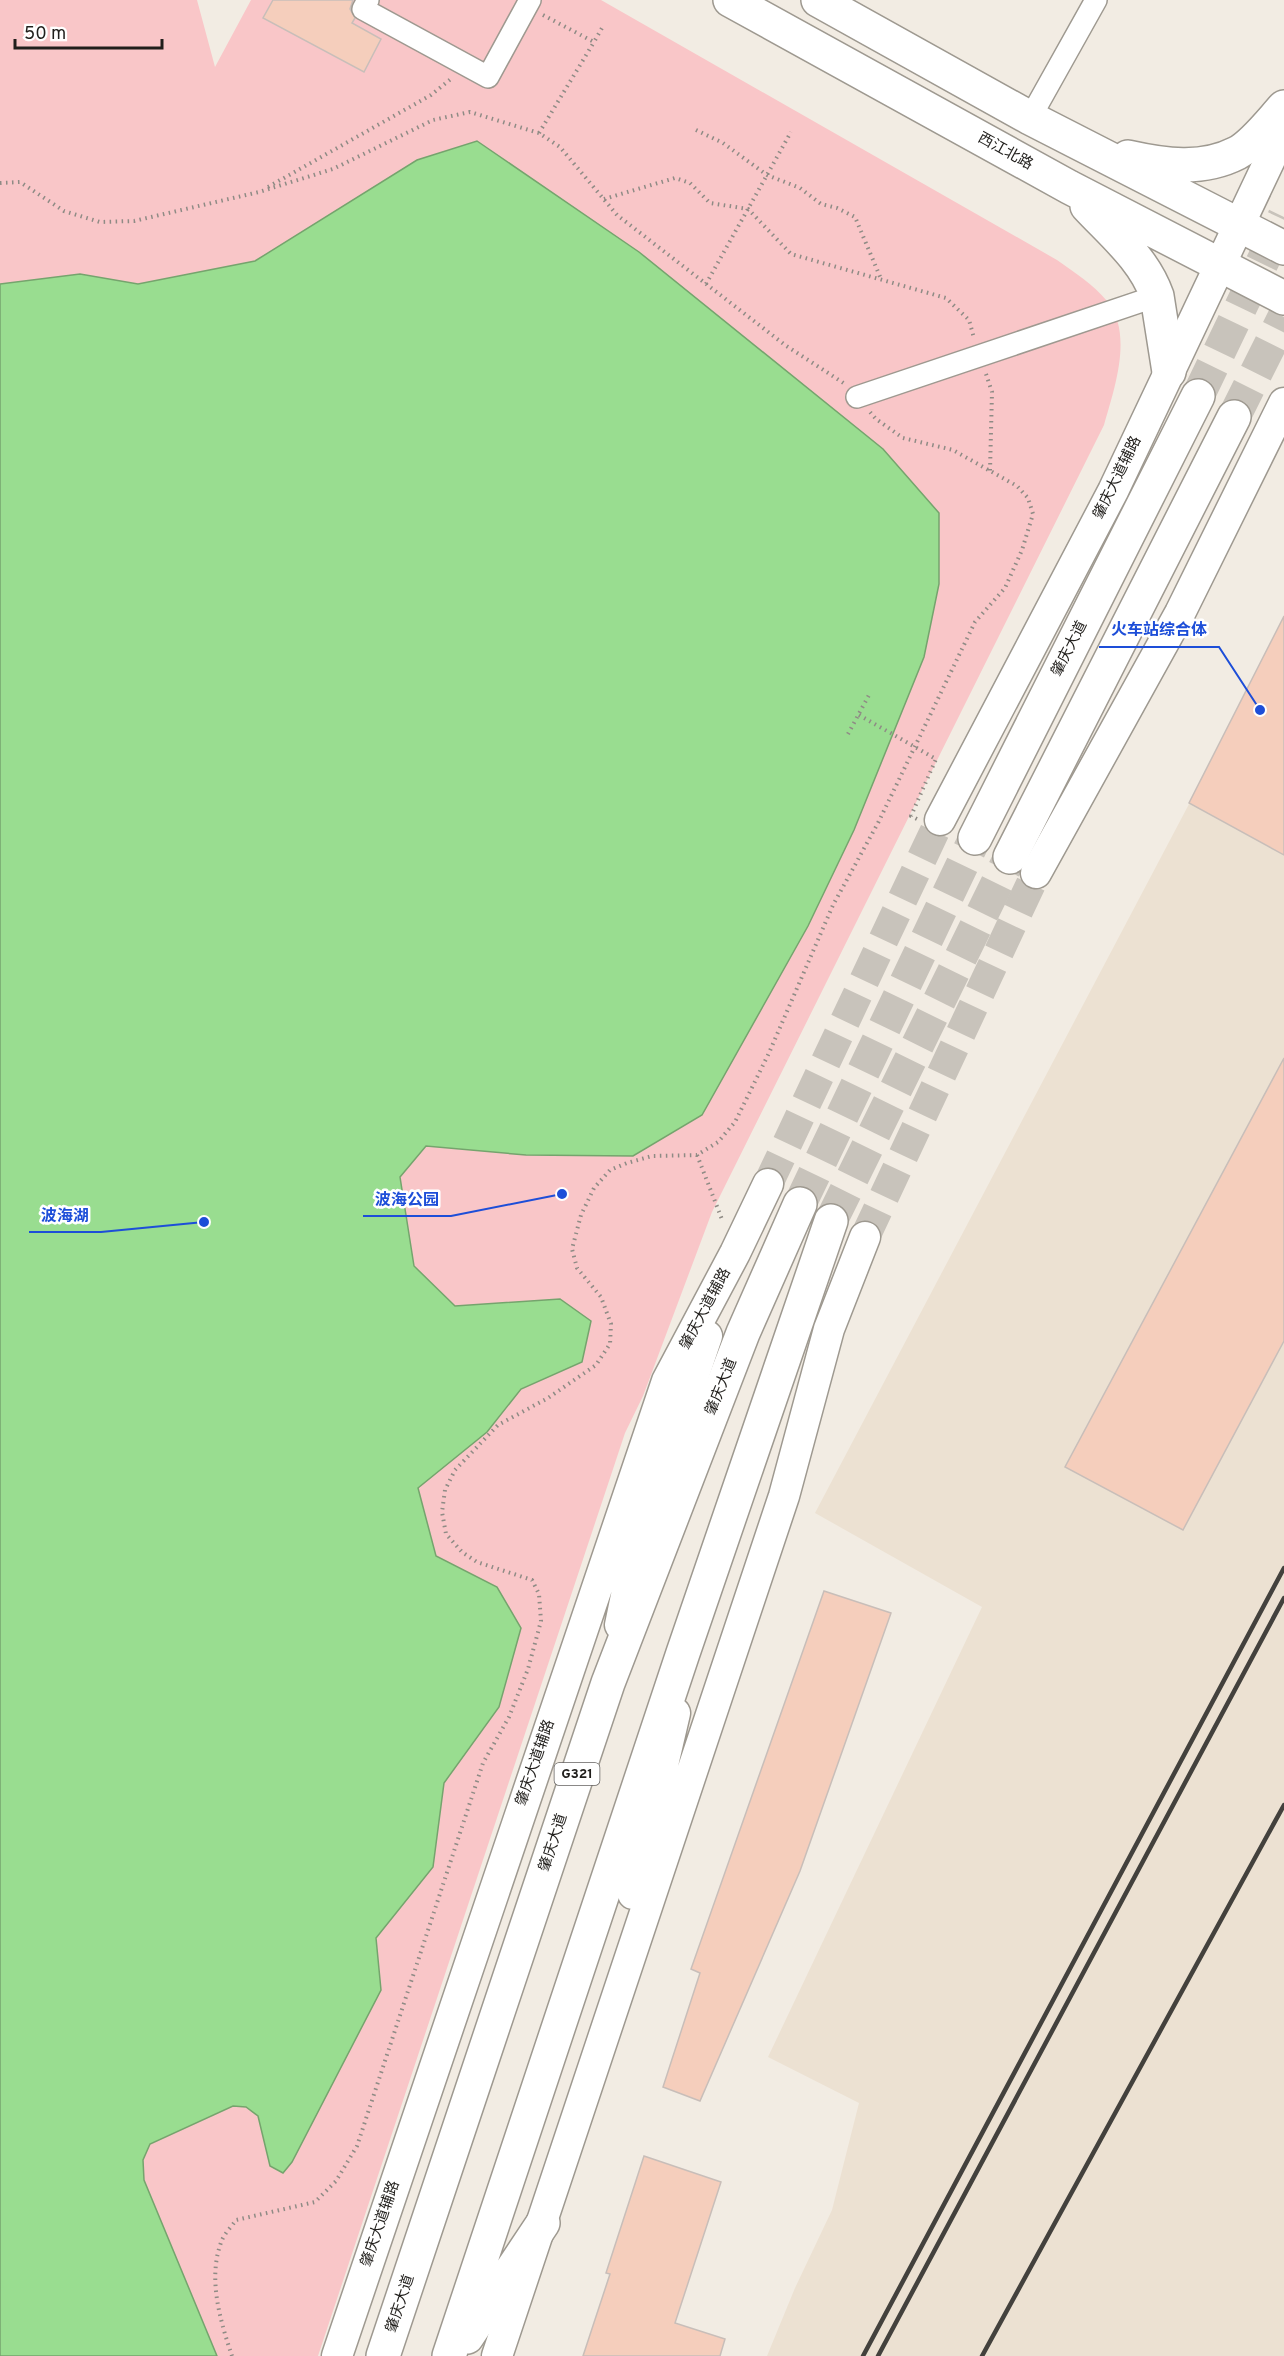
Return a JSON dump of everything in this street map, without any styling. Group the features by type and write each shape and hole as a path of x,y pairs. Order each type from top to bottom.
{"main road":[{"name":"西江北路","path":"730,0 1069,187 1284,298"},
{"path":"818,0 1030,118 1284,248"},
{"path":"1089,148 1186,166 1215,161 1239,152 1284,107"},
{"path":"1089,148 1069,187 1139,260 1157,296 1169,372"},
{"name":"肇庆大道","path":"975,838 1198,396"},
{"path":"1023,865 1234,417"},
{"name":"肇庆大道","path":"383,2356 608,1683 739,1343 800,1204"},
{"path":"449,2356 683,1653 831,1221"},
{"path":"454,2356 543,2223"}],"street":[{"path":"368,0 363,9 488,77 528,3"},
{"path":"1030,118 1096,0"},
{"name":"肇庆大道辅路","path":"933,822 1113,491 1284,130"},
{"path":"857,397 1157,296"},
{"path":"1023,865 1180,613 1284,403"},
{"name":"肇庆大道辅路","path":"337,2356 667,1381 735,1253 768,1184"},
{"path":"498,2356 784,1496 829,1329 865,1237"},
{"path":"608,1683 636,1547 735,1253"},
{"path":"597,2058 616,1964 674,1726 683,1653"}],"path":[{"path":"528,3 594,42"},
{"path":"539,133 602,28"},
{"path":"260,192 430,95 452,78 464,64"},
{"path":"0,183 20,182 64,212 100,222 134,221 260,192 333,169 433,120 470,112 539,133 560,147 617,215 785,345 844,382 876,419 903,438 953,450 1017,486 1029,498 1033,514 1022,550 1005,588 975,622 915,747 833,905 769,1053 735,1122 718,1142 697,1155 652,1156 627,1163 610,1170 594,1188 581,1215 572,1249 577,1268 600,1297 604,1306 611,1324 610,1344 596,1365 548,1398 498,1425 455,1470 445,1490 442,1512 446,1534 462,1551 477,1562 532,1580 539,1594 541,1621 528,1669 509,1717 483,1763 357,2146 336,2181 315,2202 236,2220 223,2238 216,2263 218,2316 232,2356"},
{"path":"696,130 723,143 767,175 800,188 821,204 837,208 855,218 881,279"},
{"path":"706,284 791,132"},
{"path":"604,199 675,178 690,183 710,203 748,209 791,254 946,298 969,321 993,392 990,471"},
{"path":"848,734 870,695"},
{"path":"859,715 936,759 911,816 933,822"},
{"path":"697,1155 735,1253"}],"shaded area":[{"path":"0,0 197,0 215,67 251,0 601,0 1057,260 1102,295 1115,314 1119,329 1121,345 1119,362 1104,425 712,1212 643,1396 625,1433 318,2356 217,2356 144,2180 143,2160 150,2144 233,2106 246,2107 258,2116 270,2166 381,1990 376,1938 433,1867 444,1783 499,1707 497,1587 436,1556 418,1488 487,1432 521,1389 582,1362 560,1299 455,1307 414,1266 400,1177 426,1146 526,1155 633,1156 808,926 854,830 924,657 883,449 639,252 477,141 417,160 255,261 138,284 80,274 0,284"},
{"path":"477,141 639,252 883,449 939,513 939,584 924,657 854,830 808,926 702,1115 633,1156 526,1155 426,1146 400,1177 414,1266 455,1306 560,1299 591,1321 582,1362 521,1389 487,1432 418,1488 436,1556 497,1587 521,1628 499,1707 444,1783 433,1867 376,1938 381,1990 292,2162 283,2173 270,2166 258,2116 246,2107 233,2106 150,2144 143,2160 144,2180 217,2356 0,2356 0,284 80,274 138,284 255,261 417,160"},
{"path":"1284,624 1284,2356 767,2356 795,2288 832,2210 859,2103 768,2057 982,1607 815,1513"}],"building":[{"path":"273,0 353,0 350,9 355,18 352,23 381,39 364,72 263,18"},
{"path":"1284,616 1284,855 1189,803"},
{"path":"1284,1058 1284,1341 1183,1530 1065,1467"},
{"path":"824,1591 891,1613 800,1871 700,2101 663,2087 700,1973 691,1969"},
{"path":"644,2156 721,2182 675,2323 725,2339 720,2356 583,2356 610,2274 606,2273"}],"tunnel":[{"path":"1198,396 1284,217"},
{"path":"1234,417 1284,317"},
{"path":"768,1184 940,820"},
{"path":"800,1204 975,838"},
{"path":"831,1221 1010,857"},
{"path":"865,1237 1036,873"}],"railway":[{"path":"863,2356 1284,1568"},
{"path":"878,2356 1284,1598"},
{"path":"982,2356 1284,1805"}],"place":[{"name":"火车站综合体","path":"1260,710"},
{"name":"波海公园","path":"562,1194"},
{"name":"波海湖","path":"204,1222"}]}
